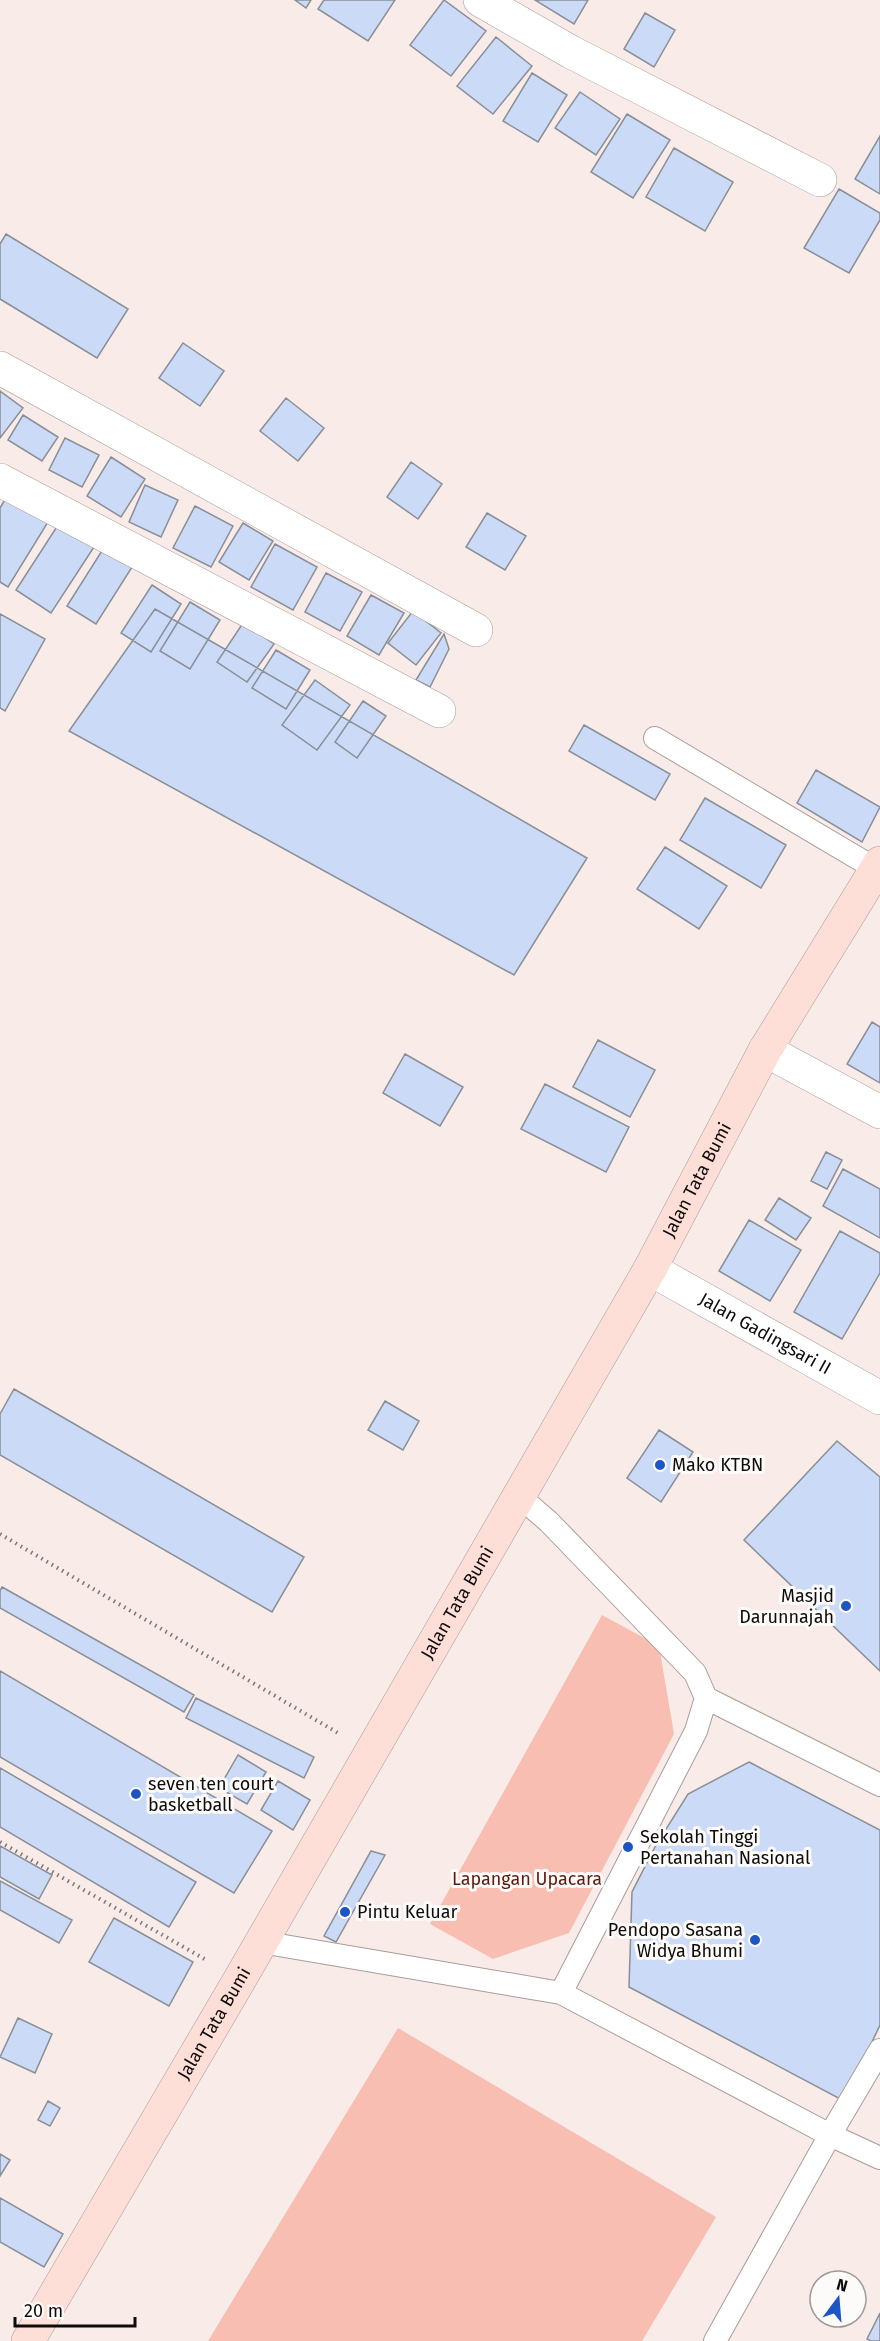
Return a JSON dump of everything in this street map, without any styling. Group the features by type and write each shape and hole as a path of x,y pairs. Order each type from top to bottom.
{"street":[{"path":"480,0 572,52 820,180"},
{"path":"0,368 476,630"},
{"path":"0,480 439,711"},
{"name":"Jalan Tata Bumi","path":"28,2341 240,1980 650,1269 765,1050 878,866"},
{"path":"765,1050 880,1112"},
{"name":"Jalan Gadingsari II","path":"650,1269 880,1398"}],"lane":[{"path":"655,738 878,866"},
{"path":"519,1496 549,1522 695,1673 706,1698 880,1785"},
{"path":"561,1993 696,1731 706,1698"},
{"path":"261,1942 561,1993 830,2135 880,2158"},
{"path":"722,2339 830,2135 880,2050"}],"path":[{"path":"0,1534 372,1752"},
{"path":"0,1842 240,1980"}],"green space":[{"name":"Lapangan Upacara","path":"602,1615 659,1646 674,1734 569,1933 493,1959 430,1924"},
{"path":"398,2028 716,2217 642,2341 208,2341"}],"building":[{"path":"295,0 311,0 306,8"},
{"path":"324,0 395,0 368,41 318,9"},
{"path":"444,0 486,31 451,76 410,45"},
{"path":"535,0 588,0 574,24"},
{"path":"645,13 675,30 654,67 624,49"},
{"path":"496,37 532,66 493,114 457,86"},
{"path":"532,73 567,95 538,142 503,121"},
{"path":"580,92 620,119 596,155 555,128"},
{"path":"627,114 670,140 633,198 591,172"},
{"path":"880,136 880,194 855,179"},
{"path":"674,148 733,182 705,231 646,197"},
{"path":"839,189 880,213 880,220 849,273 804,248"},
{"path":"6,234 128,309 97,358 0,299 0,244"},
{"path":"183,343 224,371 200,406 159,378"},
{"path":"0,391 23,408 0,438"},
{"path":"286,398 324,428 298,461 260,431"},
{"path":"23,415 58,437 42,461 8,440"},
{"path":"65,438 99,455 82,487 49,470"},
{"path":"111,457 145,479 121,517 87,496"},
{"path":"411,462 442,484 418,519 387,497"},
{"path":"145,485 178,500 161,537 129,522"},
{"path":"7,496 48,522 8,587 0,582 0,508"},
{"path":"195,506 233,526 211,567 173,548"},
{"path":"487,513 526,536 505,570 466,547"},
{"path":"243,523 273,541 249,580 219,562"},
{"path":"58,525 94,547 51,613 16,590"},
{"path":"275,544 317,567 293,610 251,587"},
{"path":"105,546 134,564 96,624 67,606"},
{"path":"326,573 362,592 340,631 305,612"},
{"path":"152,585 181,604 151,652 121,633"},
{"path":"371,595 404,613 379,655 347,636"},
{"path":"190,602 220,620 190,669 160,651"},
{"path":"155,609 587,858 514,975 69,731"},
{"path":"413,611 441,633 416,665 388,643"},
{"path":"0,614 45,639 5,711 0,708"},
{"path":"243,623 274,644 247,682 217,662"},
{"path":"444,634 449,649 430,687 416,680"},
{"path":"276,650 310,670 286,709 252,688"},
{"path":"315,680 350,705 317,750 282,725"},
{"path":"363,701 386,716 357,758 335,742"},
{"path":"584,725 670,774 655,800 569,751"},
{"path":"816,770 880,807 862,842 797,803"},
{"path":"705,798 786,845 761,888 680,840"},
{"path":"665,847 727,886 699,929 637,889"},
{"path":"872,1022 880,1027 880,1083 847,1064"},
{"path":"598,1040 655,1070 630,1117 573,1087"},
{"path":"405,1054 463,1087 440,1126 383,1093"},
{"path":"545,1084 629,1127 606,1172 521,1129"},
{"path":"826,1152 842,1160 827,1189 811,1181"},
{"path":"843,1169 880,1189 880,1238 823,1206"},
{"path":"779,1198 811,1218 796,1240 765,1220"},
{"path":"749,1220 801,1250 770,1301 719,1271"},
{"path":"840,1231 880,1253 880,1273 842,1339 794,1312"},
{"path":"14,1389 304,1557 272,1612 0,1455 0,1414"},
{"path":"385,1401 419,1421 403,1450 368,1430"},
{"name":"Mako KTBN","path":"659,1430 693,1452 661,1502 627,1478"},
{"name":"Masjid Darunnajah","path":"837,1441 880,1477 880,1671 744,1540"},
{"path":"2,1587 194,1695 184,1712 0,1608"},
{"name":"seven ten court basketball","path":"0,1671 272,1831 234,1893 0,1757"},
{"path":"196,1698 314,1757 304,1778 186,1718"},
{"path":"238,1755 266,1772 247,1804 219,1788"},
{"name":"Pendopo Sasana Widya Bhumi","path":"749,1762 880,1830 880,2025 844,2101 629,1987 632,1892 656,1845 688,1794"},
{"path":"0,1768 196,1882 169,1927 0,1827"},
{"path":"278,1781 310,1800 293,1830 261,1810"},
{"path":"0,1846 52,1875 39,1899 0,1877"},
{"name":"Pintu Keluar","path":"371,1851 385,1855 336,1942 324,1936"},
{"path":"0,1881 72,1920 59,1943 0,1910"},
{"path":"114,1918 193,1962 169,2006 89,1962"},
{"path":"18,2018 52,2034 35,2073 0,2057"},
{"path":"48,2101 60,2108 50,2126 38,2120"},
{"path":"0,2154 10,2160 0,2176"},
{"path":"0,2198 63,2234 44,2267 0,2242"},
{"path":"880,2313 880,2341 871,2341 867,2339"}],"place":[{"name":"Mako KTBN","path":"660,1465"},
{"name":"Masjid Darunnajah","path":"846,1606"},
{"name":"seven ten court basketball","path":"136,1794"},
{"name":"Sekolah Tinggi Pertanahan Nasional","path":"628,1847"},
{"name":"Pintu Keluar","path":"345,1912"},
{"name":"Pendopo Sasana Widya Bhumi","path":"755,1940"}]}
